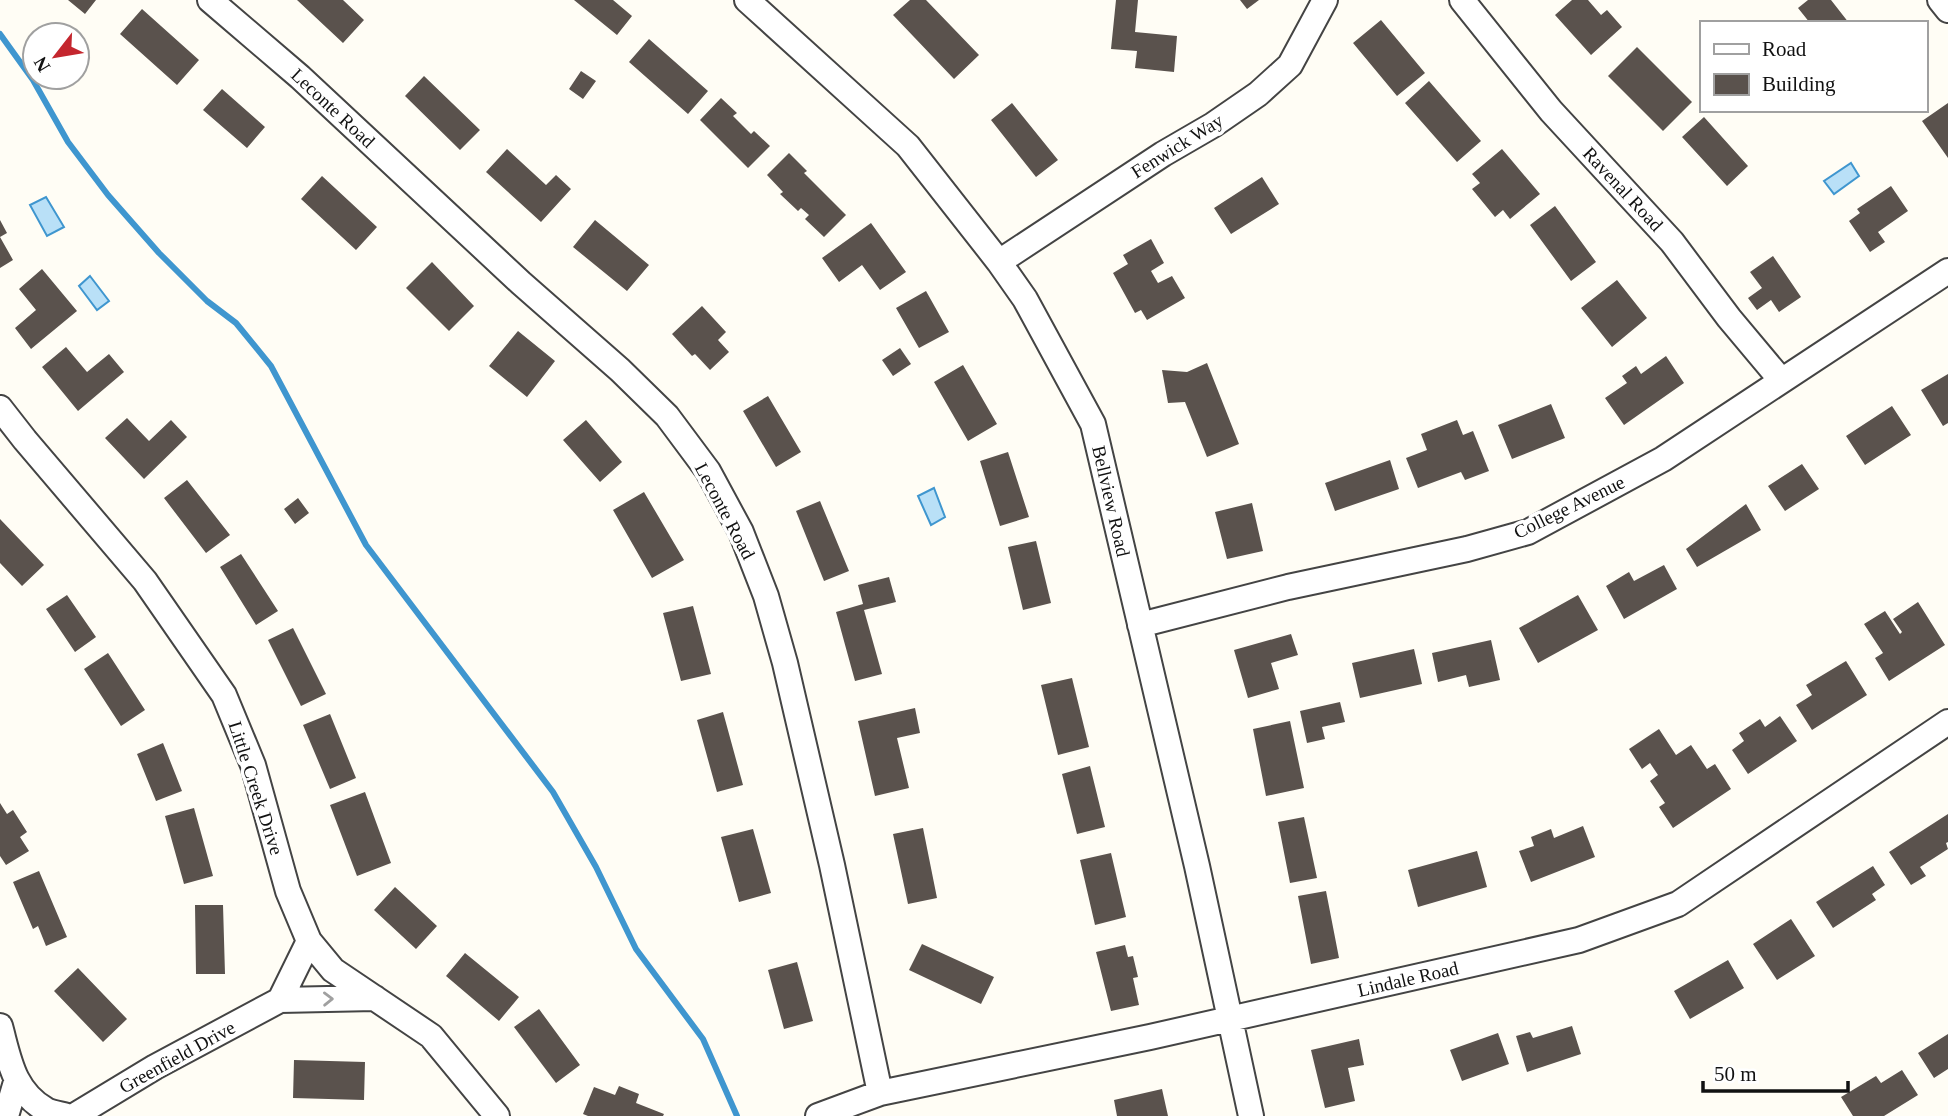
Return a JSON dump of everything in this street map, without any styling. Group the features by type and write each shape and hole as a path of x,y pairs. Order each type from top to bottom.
{"street":[{"name":"Leconte Road","path":"210,0 300,76 521,282 620,370 667,416 708,471 741,532 766,596 781,650 832,865 880,1093"},
{"name":"Bellview Road","path":"747,0 908,146 999,262 1024,299 1093,424 1197,866 1251,1116"},
{"name":"Fenwick Way","path":"999,262 1258,94 1290,65 1325,0"},
{"name":"Ravenal Road","path":"1462,0 1552,111 1672,242 1729,318 1781,380"},
{"path":"1940,0 1948,10"},
{"name":"College Avenue","path":"1140,625 1288,587 1467,549 1528,532 1663,459 1948,272"},
{"name":"Little Creek Drive","path":"0,408 145,581 224,695 253,765 288,891 309,942 333,970 431,1035 497,1116"},
{"name":"Lindale Road","path":"818,1116 880,1093 1230,1019 1579,940 1678,904 1948,722"},
{"path":"280,1000 309,942"},
{"name":"Greenfield Drive","path":"74,1116 155,1067 280,1000 375,998"},
{"path":"0,1026 16,1082 47,1111 67,1116"},
{"path":"6,1116 16,1082"}],"water":[{"path":"1851,163 1859,176 1834,194 1824,181"},
{"path":"46,197 64,227 47,236 30,205"},
{"path":"90,276 109,301 97,310 79,286"},
{"path":"934,488 945,517 931,525 918,496"}],"building":[{"path":"68,0 96,0 85,14"},
{"path":"297,0 343,0 364,20 343,43"},
{"path":"574,0 613,0 632,16 617,35"},
{"path":"910,0 926,0 979,55 954,79 893,15"},
{"path":"1116,0 1138,0 1135,32 1177,36 1174,72 1135,68 1137,51 1111,49"},
{"path":"1240,0 1259,0 1247,9"},
{"path":"1572,0 1588,0 1601,15 1607,10 1622,27 1591,55 1555,15"},
{"path":"1808,0 1831,0 1847,21 1808,21 1798,8"},
{"path":"142,9 199,60 177,85 120,34"},
{"path":"1381,20 1425,73 1397,96 1353,43"},
{"path":"649,39 708,91 688,114 629,62"},
{"path":"1637,47 1692,102 1663,131 1608,76"},
{"path":"581,71 596,81 583,99 569,89"},
{"path":"424,76 480,130 460,150 405,96"},
{"path":"1429,81 1481,141 1457,162 1405,103"},
{"path":"222,89 265,127 247,148 203,110"},
{"path":"721,98 737,113 733,116 751,134 754,131 770,146 748,168 700,120"},
{"path":"1012,103 1058,160 1036,177 991,120"},
{"path":"1948,103 1948,158 1922,121"},
{"path":"1704,117 1748,166 1727,186 1682,137"},
{"path":"507,149 546,185 556,175 571,189 541,222 486,172"},
{"path":"1502,149 1540,194 1510,219 1503,210 1495,217 1472,189 1480,183 1472,174"},
{"path":"789,153 807,171 804,173 846,215 824,237 805,219 809,215 801,208 798,211 780,194 783,192 767,175"},
{"path":"322,176 377,227 356,250 301,199"},
{"path":"1262,177 1279,204 1231,234 1214,208"},
{"path":"1891,186 1908,211 1878,232 1885,242 1870,252 1849,221 1860,213 1857,209"},
{"path":"1555,206 1596,262 1571,281 1530,225"},
{"path":"0,220 7,233 0,237"},
{"path":"595,220 649,265 627,291 573,247"},
{"path":"871,223 906,272 880,290 862,265 839,282 822,258"},
{"path":"0,237 13,260 0,268"},
{"path":"1151,239 1164,263 1151,271 1158,283 1172,276 1185,298 1147,320 1141,310 1135,313 1113,273 1128,264 1123,255"},
{"path":"1773,256 1801,297 1779,312 1771,300 1757,310 1748,298 1762,288 1750,272"},
{"path":"432,262 474,306 449,331 406,288"},
{"path":"42,269 77,311 31,349 15,328 36,310 19,289"},
{"path":"1617,280 1647,318 1612,347 1581,308"},
{"path":"926,291 949,332 919,348 896,308"},
{"path":"702,306 726,332 718,340 729,352 710,370 695,354 692,356 672,334"},
{"path":"518,331 555,361 527,397 489,366"},
{"path":"66,347 87,372 109,354 124,372 78,411 42,367"},
{"path":"900,348 911,364 893,376 882,360"},
{"path":"1666,356 1684,383 1624,425 1605,398 1627,383 1622,376 1636,366 1641,374"},
{"path":"1207,363 1239,444 1207,457 1185,402 1168,403 1162,370 1187,372"},
{"path":"963,365 997,424 968,441 934,382"},
{"path":"1948,374 1948,423 1943,426 1921,390"},
{"path":"768,396 801,452 776,467 743,411"},
{"path":"1551,404 1565,438 1512,459 1498,425"},
{"path":"1892,406 1911,435 1865,465 1846,436"},
{"path":"127,418 149,441 171,420 187,437 144,479 105,438"},
{"path":"586,420 622,462 600,482 563,440"},
{"path":"1457,420 1463,435 1473,431 1489,471 1465,480 1461,472 1418,488 1406,458 1427,450 1421,434"},
{"path":"1008,452 1029,517 1000,526 980,461"},
{"path":"1390,460 1399,489 1335,511 1325,483"},
{"path":"1802,464 1819,489 1785,511 1768,486"},
{"path":"187,480 230,535 206,553 164,498"},
{"path":"644,492 684,560 652,578 613,510"},
{"path":"298,498 309,513 295,524 284,509"},
{"path":"820,501 849,571 824,581 796,511"},
{"path":"1252,503 1263,551 1227,559 1215,512"},
{"path":"1746,504 1761,530 1697,567 1686,549"},
{"path":"0,519 44,565 22,586 0,563"},
{"path":"1036,541 1051,603 1023,610 1008,547"},
{"path":"241,554 278,611 256,625 220,567"},
{"path":"1664,565 1677,589 1624,619 1606,586 1629,572 1634,581"},
{"path":"889,577 896,602 864,610 882,674 855,681 836,612 863,604 858,585"},
{"path":"67,595 96,637 75,652 46,609"},
{"path":"1578,595 1598,630 1538,663 1519,628"},
{"path":"1918,602 1945,645 1889,681 1875,658 1883,653 1864,624 1885,611 1900,634 1902,632 1893,619"},
{"path":"693,606 711,674 681,681 663,613"},
{"path":"293,628 326,694 301,706 268,640"},
{"path":"1291,634 1298,655 1271,663 1279,689 1248,698 1234,650"},
{"path":"1491,640 1500,680 1469,687 1466,675 1438,682 1432,653"},
{"path":"1414,649 1422,684 1360,698 1352,663"},
{"path":"108,653 145,710 121,726 84,669"},
{"path":"1846,661 1867,695 1812,730 1796,705 1812,695 1806,685"},
{"path":"1072,678 1089,747 1058,755 1041,685"},
{"path":"1340,702 1345,722 1322,727 1325,739 1307,743 1300,711"},
{"path":"915,708 920,733 897,738 909,788 875,796 858,721"},
{"path":"723,712 743,785 717,792 697,720"},
{"path":"330,714 356,778 330,789 303,725"},
{"path":"1780,716 1797,741 1748,774 1732,750 1744,741 1739,733 1760,719 1765,727"},
{"path":"1290,721 1304,788 1266,796 1253,729"},
{"path":"1659,729 1676,755 1691,745 1707,769 1715,764 1731,789 1673,828 1659,807 1665,803 1650,781 1658,775 1650,763 1642,769 1629,749"},
{"path":"163,743 182,791 156,801 137,754"},
{"path":"1090,766 1105,827 1077,834 1062,774"},
{"path":"365,792 391,863 357,876 330,805"},
{"path":"0,803 7,814 13,810 27,832 20,837 29,851 6,865 0,856"},
{"path":"194,808 213,876 184,884 165,816"},
{"path":"1948,814 1948,849 1920,867 1926,876 1911,885 1889,852"},
{"path":"1304,817 1317,878 1290,883 1278,822"},
{"path":"1583,826 1595,857 1531,882 1519,851 1534,846 1531,837 1551,829 1554,838"},
{"path":"923,828 937,898 908,904 893,834"},
{"path":"753,829 771,893 739,902 721,837"},
{"path":"1477,851 1487,887 1418,907 1408,870"},
{"path":"1111,853 1126,917 1095,925 1080,860"},
{"path":"1873,866 1885,885 1872,894 1876,900 1833,928 1816,902"},
{"path":"39,871 67,937 46,946 38,926 33,929 13,882"},
{"path":"395,887 437,926 416,949 374,910"},
{"path":"1326,891 1339,958 1311,964 1298,896"},
{"path":"195,905 223,905 225,974 196,974"},
{"path":"1791,919 1815,956 1777,980 1753,944"},
{"path":"922,944 994,977 981,1004 909,970"},
{"path":"1125,945 1128,957 1133,956 1138,977 1133,978 1139,1005 1111,1011 1096,952"},
{"path":"465,953 519,997 499,1021 446,976"},
{"path":"1728,960 1744,988 1690,1019 1674,991"},
{"path":"797,962 813,1021 784,1029 768,970"},
{"path":"78,968 127,1019 103,1042 54,991"},
{"path":"539,1009 580,1065 556,1083 514,1027"},
{"path":"1572,1026 1581,1054 1527,1072 1516,1036 1530,1032 1533,1038"},
{"path":"1498,1033 1509,1064 1462,1081 1450,1050"},
{"path":"1948,1034 1948,1069 1934,1078 1918,1053"},
{"path":"1359,1039 1364,1065 1348,1068 1355,1101 1325,1108 1311,1050"},
{"path":"294,1060 365,1062 364,1100 293,1098"},
{"path":"1902,1070 1918,1095 1884,1116 1853,1116 1841,1097 1876,1076 1881,1083"},
{"path":"619,1086 639,1094 636,1103 664,1114 663,1116 583,1114 594,1087 615,1095"},
{"path":"1162,1089 1168,1116 1117,1116 1114,1100"}],"waterway":[{"path":"0,34 33,80 68,142 108,195 159,253 207,301 236,323 271,366 366,545 553,792 596,867 636,949 703,1039 737,1116"}]}
